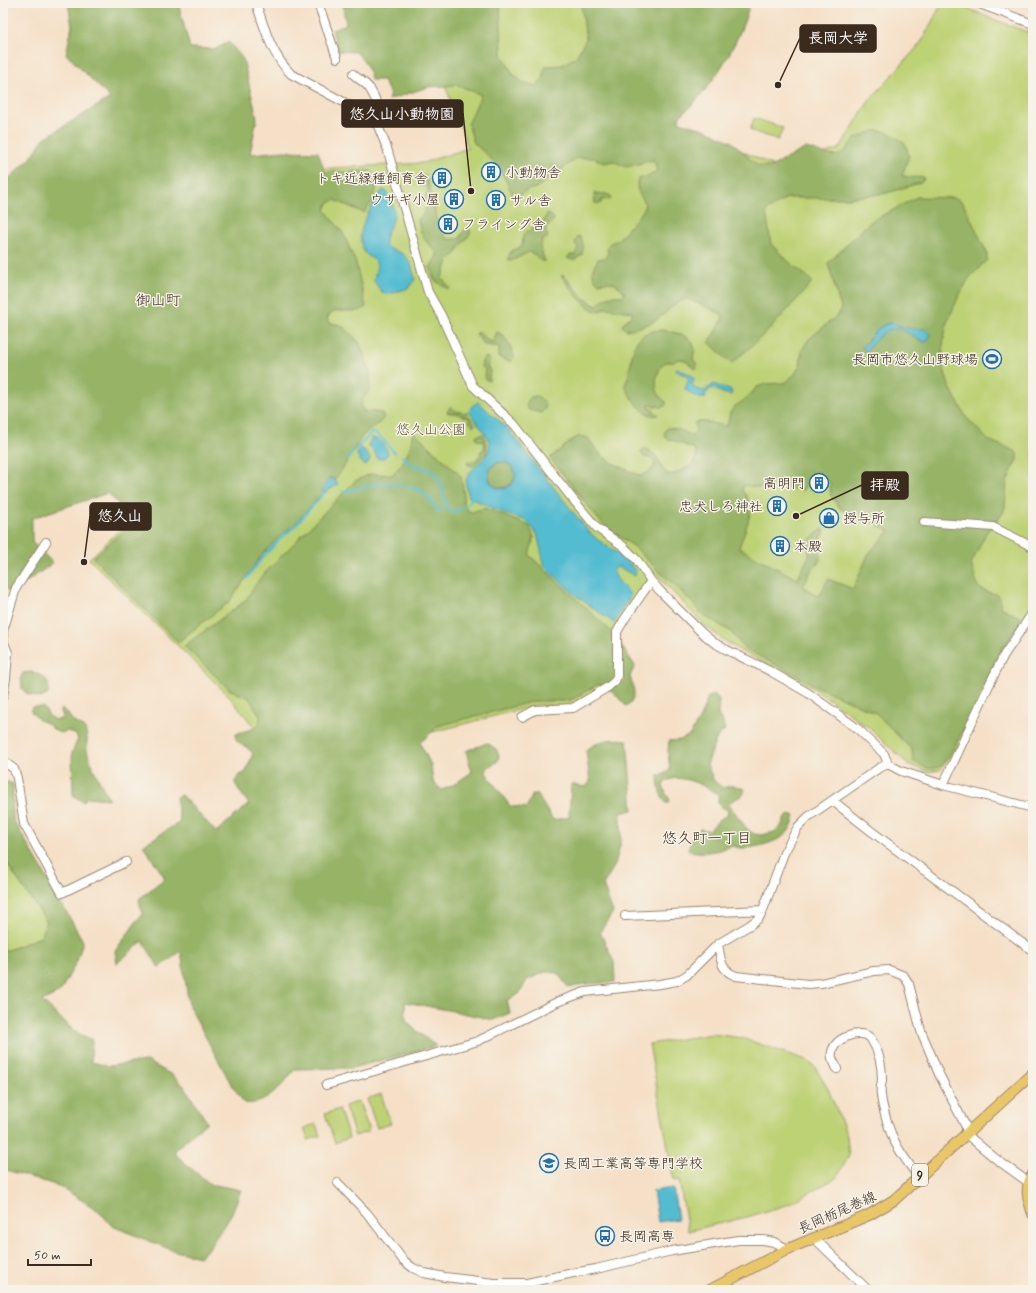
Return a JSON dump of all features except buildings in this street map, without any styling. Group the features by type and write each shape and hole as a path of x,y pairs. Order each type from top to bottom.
{"main road":[{"name":"長岡栃尾巻線","path":"710,1290 788,1249 869,1216 894,1200 1033,1073"},
{"path":"1031,1178 1029,1200 1033,1214"}],"street":[{"path":"256,3 267,36 282,65 291,74 368,115 378,126 391,161 428,292 441,316 473,386 514,424 571,498 597,528 623,546 651,580 701,632 713,642 808,693 844,718 875,744 884,754 888,764 901,772 943,785 1033,808"},
{"path":"318,3 337,58"},
{"path":"976,3 1033,24"},
{"path":"353,74 370,88 377,104 380,116 378,126"},
{"path":"924,522 993,527 1033,547"},
{"path":"3,696 8,653 3,640 3,631 16,588 46,542"},
{"path":"522,716 535,710 573,708 608,687 615,681 617,676 617,632 651,580"},
{"path":"943,785 1004,655 1033,612"},
{"path":"3,761 14,769 17,778 24,824 62,894 126,862"},
{"path":"326,1085 478,1041 557,1002 585,992 677,981 687,975 718,944 759,918 764,910 784,853 798,827 808,817 879,768 888,764"},
{"path":"833,801 1033,951"},
{"path":"625,916 764,910"},
{"path":"718,944 722,965 726,972 736,976 808,984 821,983 874,971 889,970 904,976 909,984 921,1031 945,1087 958,1109 966,1127 966,1134 996,1159 1031,1178"},
{"path":"837,1069 832,1057 833,1050 837,1042 850,1035 867,1035 871,1038 882,1067 881,1096 895,1144 918,1177"},
{"path":"338,1183 367,1213 404,1260 413,1268 445,1277 494,1283 527,1283 672,1251 738,1240 764,1240 774,1242 788,1249"},
{"path":"814,1238 868,1290"}],"green space":[{"path":"68,3 178,3 190,48 215,49 229,42 243,59 257,118 250,154 284,151 318,152 325,172 371,171 376,183 374,198 364,213 335,200 328,203 325,210 343,233 356,263 366,307 360,311 334,311 327,318 329,323 341,325 359,342 370,371 370,390 361,404 362,410 382,413 384,418 363,435 340,473 294,525 281,535 261,556 230,601 178,642 93,558 134,521 108,493 32,518 32,542 53,563 11,593 3,586 3,184 31,158 43,139 110,98 66,54 72,26"},
{"path":"342,3 500,3 502,55 513,74 525,84 537,86 543,79 544,70 547,66 562,65 576,57 586,39 581,3 750,3 742,28 724,64 700,96 676,121 707,130 732,142 758,166 771,167 806,148 827,155 839,155 844,152 857,138 872,132 882,131 891,134 905,143 909,156 902,175 924,178 922,182 887,193 850,198 787,198 766,211 771,244 812,282 773,325 731,364 709,342 723,319 722,314 687,299 678,302 652,322 626,330 622,326 625,321 632,316 632,312 607,308 596,312 576,295 561,275 564,276 583,297 596,306 608,297 623,296 625,293 616,284 610,282 598,283 594,278 592,271 598,259 604,258 608,254 607,247 610,243 618,240 643,211 645,203 638,192 637,183 638,179 656,172 656,166 653,160 626,167 613,161 604,163 594,158 577,158 536,188 527,190 515,199 501,171 474,143 468,124 481,95 458,85 428,87 388,100 390,94 383,80 371,80 366,65 356,52 338,51 332,30 346,24"},
{"name":"悠久山公園","path":"369,3 718,3 674,85 680,122 776,167 839,149 869,101 920,44 942,3 955,3 1033,34 1033,605 1002,653 954,754 940,770 927,772 908,764 869,728 815,689 739,650 721,638 702,623 654,572 620,621 608,683 572,704 564,706 537,705 410,738 294,775 227,694 89,559 171,482 223,174 423,163 468,148 440,71"},
{"path":"754,118 783,128 778,140 750,130"},
{"path":"424,173 430,187 437,222 447,239 460,239 462,233 466,229 470,229 470,234 461,245 457,253 448,261 442,278 450,288 448,289 434,280 430,267 437,256 436,251 424,237 419,224 418,219 425,211 425,196 428,192"},
{"path":"594,193 611,196 610,199 602,200 600,204 595,203"},
{"path":"917,197 956,198 963,203 987,253 987,260 969,278 947,322 943,345 944,369 949,386 966,417 988,440 1015,451 1017,454 1017,459 1007,482 1005,507 1003,513 986,533 971,564 978,587 986,592 998,595 1000,598 1000,607 1020,617 1020,622 1001,651 952,752 940,767 928,769 913,761 912,750 876,713 818,687 745,649 730,631 703,615 682,592 653,566 635,547 611,531 599,520 550,458 572,440 580,436 588,438 599,453 609,461 640,476 652,470 655,462 653,459 644,457 641,453 642,449 646,449 655,455 663,470 668,474 674,474 691,466 697,456 695,449 666,438 664,433 667,428 680,430 692,436 696,433 695,422 706,422 727,426 730,413 735,406 746,399 757,387 766,384 785,383 795,374 800,365 802,350 809,339 839,314 841,308 828,263 870,222","holes":["817,472 830,483 831,496 841,509 890,531 869,553 853,589 828,579 819,597 803,586 812,569 817,565 820,559 819,542 825,531 823,529 810,539 809,556 797,579 739,548 749,519 751,508 742,490 744,485 803,490 812,473"]},
{"path":"547,213 554,218 545,229 548,237 542,241 540,247 545,261 541,261 529,252 511,261 508,259 512,251 521,246 525,232 539,228 543,224"},
{"path":"578,236 583,243 582,255 574,260 567,258 570,255 575,255 578,247 575,243"},
{"path":"663,330 682,335 691,341 694,345 693,359 697,368 696,369 680,359 674,362 665,362 662,365 658,373 656,386 659,395 666,402 666,405 662,407 649,405 649,408 658,415 653,416 638,406 625,385 637,341 651,332"},
{"path":"478,332 491,342 493,341 497,332 503,336 510,345 514,356 511,361 504,360 499,357 499,347 484,345 476,334"},
{"path":"487,357 490,360 487,367 490,370 489,381 485,379 485,369 481,366 483,359"},
{"path":"537,396 545,405 545,409 541,413 529,410 526,406 530,397"},
{"path":"450,407 456,411 467,413 475,424 474,426 469,422 469,418 447,412"},
{"path":"415,433 461,476 464,496 463,502 468,511 472,512 485,508 529,526 534,537 529,555 613,633 635,666 630,676 634,696 633,700 626,706 614,693 599,684 571,700 535,701 438,726 420,743 431,765 433,782 442,790 453,785 472,772 466,751 487,743 496,749 499,756 497,762 487,768 486,773 510,806 526,808 533,794 538,794 553,820 569,817 571,784 585,787 590,782 586,750 605,740 627,740 633,810 621,813 621,841 615,865 603,885 613,912 600,932 614,962 615,982 584,984 569,988 557,973 545,972 527,980 519,994 507,1000 510,1013 493,1020 405,1002 406,1020 413,1028 436,1046 352,1068 295,1069 280,1087 267,1098 252,1103 244,1103 230,1082 189,1006 181,951 159,968 143,941 117,963 115,951 142,914 139,899 165,878 143,845 180,822 176,797 181,795 216,832 249,804 235,783 238,776 246,772 253,753 237,741 235,735 253,729 259,725 260,716 249,698 230,690 184,646 245,601 260,578 355,481 371,474 392,475 406,456 410,446 412,434"},
{"path":"483,434 487,448 486,453 474,466 468,465 467,462 472,462 475,460 484,449 485,445 482,441 477,440 476,436"},
{"path":"502,462 511,466 515,475 511,484 502,488 493,484 489,475 493,466"},
{"path":"33,672 44,677 49,685 48,694 41,698 27,694 22,689 21,677 23,673"},
{"path":"715,695 719,699 718,715 723,722 725,731 719,734 707,765 714,781 723,788 736,786 745,789 743,795 728,803 747,829 754,834 762,835 774,832 780,828 785,818 790,814 795,816 792,826 788,832 777,840 746,848 731,846 716,851 699,852 688,850 694,836 700,829 710,830 719,820 727,815 728,810 721,807 718,802 718,794 698,783 682,779 668,780 663,785 670,800 667,804 662,797 658,783 658,775 664,774 670,770 668,752 669,741 680,740 690,735 700,718 708,697"},
{"path":"33,707 43,707 50,717 55,720 62,719 63,716 60,709 63,710 67,712 73,721 84,728 87,736 87,750 91,763 109,799 87,797 83,802 73,795 72,753 78,739 76,735 68,731 60,733 48,724 39,720 30,710"},
{"path":"3,780 13,784 13,819 83,941 77,961 60,992 42,1001 74,1031 92,1040 91,1062 109,1066 147,1061 172,1075 184,1086 207,1122 177,1148 174,1153 210,1184 241,1190 232,1213 209,1248 199,1257 172,1250 112,1226 99,1211 59,1186 3,1169 3,952 41,937 47,922 3,858"},
{"path":"3,858 47,922 41,937 3,952"},
{"path":"713,1034 742,1038 806,1060 815,1067 828,1089 839,1115 847,1136 849,1156 836,1178 789,1204 751,1216 688,1231 679,1180 674,1181 649,1044"},
{"path":"381,1094 391,1124 377,1128 367,1099"},
{"path":"359,1101 369,1131 355,1136 345,1106"},
{"path":"339,1109 349,1138 335,1143 325,1114"},
{"path":"316,1124 320,1136 308,1140 304,1128"}],"water":[{"path":"383,190 387,192 394,210 393,221 386,236 385,245 388,248 403,254 409,260 415,279 409,288 389,294 385,294 381,291 374,281 377,264 366,255 362,247 361,239 362,227 373,204"},
{"path":"889,323 912,329 926,329 931,335 926,342 919,340 902,330 890,330 875,340 867,351 862,348 881,326"},
{"path":"677,368 693,376 694,381 692,384 695,389 704,391 714,384 732,391 731,395 712,388 705,394 706,398 698,398 686,390 685,388 689,379 676,371"},
{"path":"478,402 506,427 588,531 598,540 625,558 636,572 635,576 619,567 614,568 617,579 631,595 614,623 574,594 545,567 537,534 530,525 524,520 505,514 469,497 466,487 468,475 486,456 489,450 487,437 469,412 472,406","holes":["498,462 508,463 514,469 515,479 509,486 498,488 490,482 489,471 492,466"]},
{"path":"372,437 382,443 387,450 388,453 383,458 377,458 374,451 368,446"},
{"path":"361,448 370,458 368,463 365,465 362,464 357,454"},
{"path":"330,477 337,482 337,485 323,494 322,490"},
{"path":"673,1188 678,1219 658,1222 653,1191"}],"waterway":[{"path":"347,459 372,432 379,436 395,453"},
{"path":"402,456 412,464 436,475 441,484 447,509 454,512 464,507"},
{"path":"343,492 375,485 399,485 414,488 423,492 428,496 437,509 439,511 441,510"},
{"path":"247,578 262,558 295,526 323,494"},
{"path":"468,504 472,498"}],"place":[{"name":"長岡大学","path":"778,85"},
{"name":"小動物舎","path":"491,172"},
{"name":"トキ近縁種飼育舎","path":"442,178"},
{"name":"悠久山小動物園","path":"471,191"},
{"name":"ウサギ小屋","path":"454,199"},
{"name":"サル舎","path":"496,200"},
{"name":"フライング舎","path":"448,224"},
{"name":"長岡市悠久山野球場","path":"992,359"},
{"name":"高明門","path":"819,483"},
{"name":"忠犬しろ神社","path":"777,506"},
{"name":"拝殿","path":"796,516"},
{"name":"授与所","path":"829,518"},
{"name":"本殿","path":"780,546"},
{"name":"悠久山","path":"84,562"},
{"name":"長岡工業高等専門学校","path":"549,1163"},
{"name":"長岡高専","path":"605,1236"}],"district":[{"name":"御山町","path":"158,300"},
{"name":"悠久町一丁目","path":"707,838"}]}
